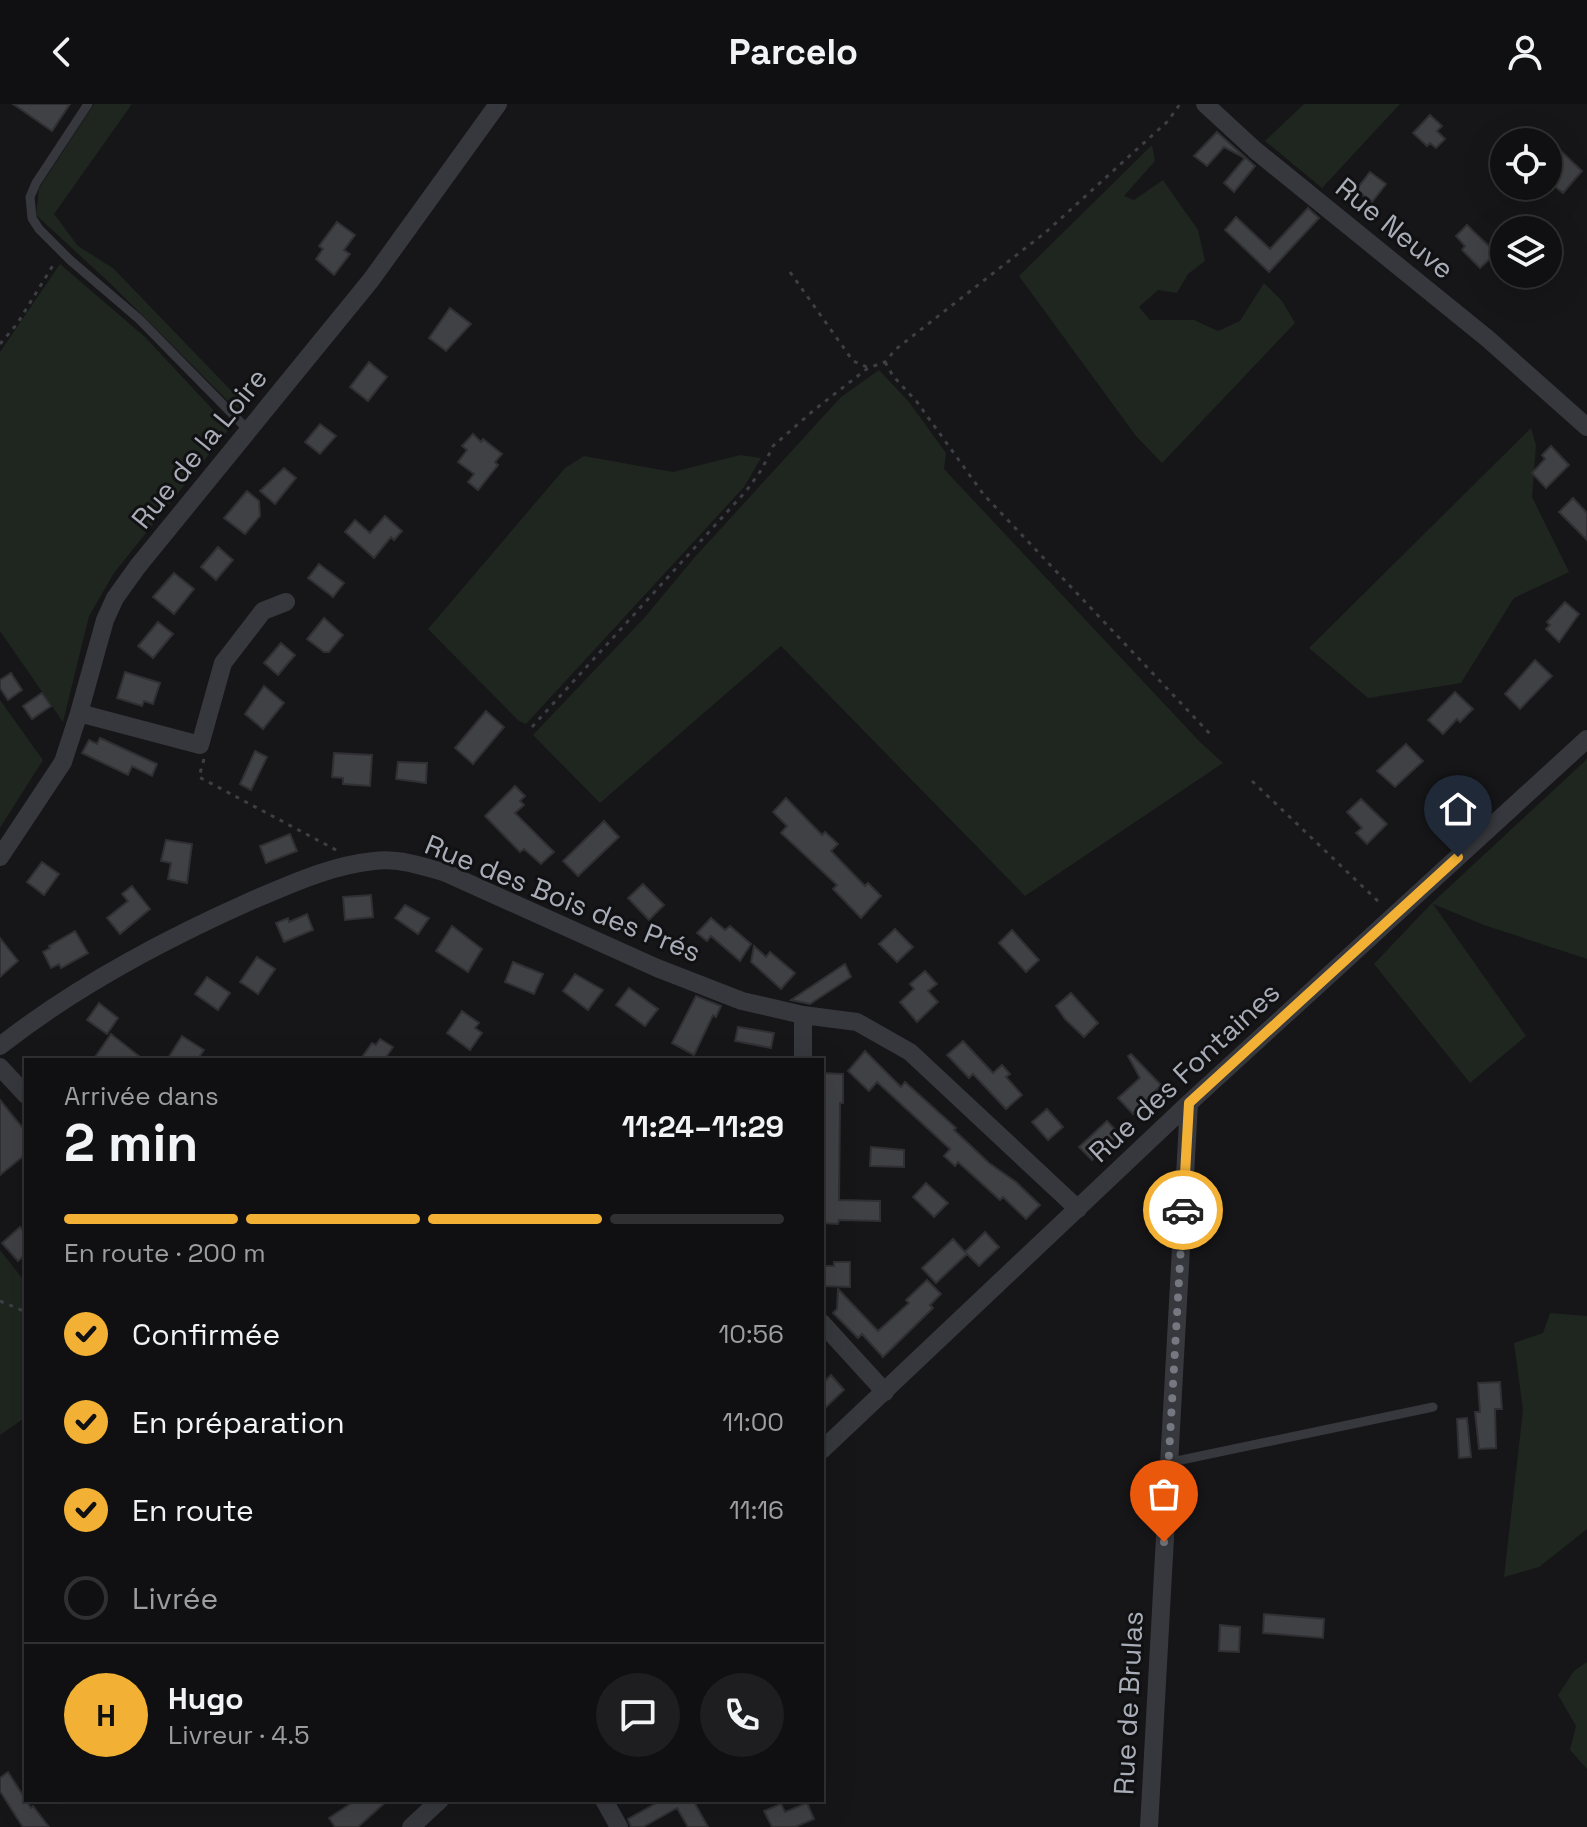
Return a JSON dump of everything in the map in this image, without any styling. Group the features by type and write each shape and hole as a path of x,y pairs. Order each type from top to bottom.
{"street":[{"name":"Rue de la Loire","path":"0,857 63,762 105,620 115,598 371,280 498,104"},
{"name":"Rue Neuve","path":"1205,104 1255,150 1488,339 1587,427"},
{"path":"79,713 200,745 223,663 263,611 286,602"},
{"name":"Rue des Fontaines","path":"824,1448 1189,1103 1587,739"},
{"name":"Rue des Bois des Prés","path":"0,1046 39,1016 186,930 279,889 343,866 377,860 409,863 446,873 657,968 742,1001 803,1015 857,1022 910,1052 1078,1209"},
{"path":"803,1015 803,1058"},
{"path":"0,1067 24,1093"},
{"name":"Rue de Brulas","path":"1149,1827 1189,1103"},
{"path":"824,1325 885,1392"},
{"path":"411,1827 438,1802"},
{"path":"605,1802 619,1827"}],"lane":[{"path":"88,104 36,183 30,197 32,218 62,253 139,319 249,431"},
{"path":"1167,1463 1433,1407"}],"path":[{"path":"532,727 747,490 773,446 814,410 868,368 885,362 896,349 1046,232 1168,121 1180,104"},
{"path":"0,344 17,324 62,253"},
{"path":"790,272 853,361 868,368"},
{"path":"885,362 984,495 1212,736"},
{"path":"200,745 206,754 199,777 359,863"},
{"path":"1252,781 1393,916"},
{"path":"0,1301 24,1311"}],"shaded area":[{"path":"94,104 132,104 54,214 78,246 113,268 245,405 245,411 232,405 113,286 36,215 39,188"},
{"path":"1304,104 1400,104 1322,188 1265,141"},
{"path":"1152,145 1155,161 1124,196 1134,200 1163,180 1198,230 1205,261 1188,274 1177,293 1158,290 1139,307 1150,320 1194,320 1218,331 1240,321 1264,283 1282,301 1295,323 1162,463 1136,436 1019,276"},
{"path":"60,264 145,337 230,428 114,573 89,616 63,722 0,631 0,352"},
{"path":"879,370 909,402 946,453 944,469 1223,763 1025,896 781,646 600,803 533,735 645,617 694,558 841,397"},
{"path":"1531,428 1536,445 1532,497 1569,572 1514,598 1461,683 1368,698 1309,648"},
{"path":"740,455 761,458 744,487 526,724 519,721 428,629 565,468 584,456 673,472"},
{"path":"0,700 43,760 0,828"},
{"path":"1587,759 1587,959 1484,925 1433,904 1526,1036 1470,1083 1374,964 1432,903"},
{"path":"0,1250 24,1280 24,1418 0,1435"},
{"path":"1550,1313 1587,1316 1587,1529 1539,1567 1504,1577 1523,1410 1514,1343 1543,1333"},
{"path":"1587,1662 1587,1769 1570,1750 1576,1726 1558,1695 1574,1671"}],"building":[{"path":"13,104 70,104 52,131"},
{"path":"1430,115 1442,126 1437,131 1445,139 1436,148 1430,143 1427,146 1413,133"},
{"path":"1217,132 1255,166 1234,192 1224,183 1245,158 1224,147 1207,166 1194,156"},
{"path":"1562,152 1582,171 1562,192"},
{"path":"1370,172 1386,184 1372,202 1356,190"},
{"path":"1308,208 1319,218 1269,272 1225,230 1236,217 1270,249"},
{"path":"337,222 355,235 344,250 350,254 334,275 316,259 323,249 319,246"},
{"path":"1467,225 1490,247 1490,259 1480,268 1462,250 1465,246 1456,236"},
{"path":"450,308 471,324 446,351 429,338"},
{"path":"369,362 387,377 368,401 350,387"},
{"path":"320,424 336,436 320,454 305,442"},
{"path":"473,434 502,454 495,462 498,465 478,490 468,482 474,474 458,462 467,450 462,446"},
{"path":"1551,446 1569,465 1546,488 1532,473 1545,459 1542,455"},
{"path":"284,468 296,478 275,504 260,491"},
{"path":"247,491 259,501 260,516 245,534 224,518"},
{"path":"1573,498 1587,513 1587,540 1559,512"},
{"path":"385,516 402,531 394,540 391,537 374,558 345,532 355,520 370,533"},
{"path":"218,547 233,560 216,580 201,567"},
{"path":"319,564 344,583 333,597 308,578"},
{"path":"174,573 194,589 174,614 153,597"},
{"path":"1565,602 1579,614 1559,642 1546,629 1550,625 1547,622"},
{"path":"324,618 343,635 329,652 324,652 307,639"},
{"path":"158,622 173,634 153,658 138,646"},
{"path":"281,643 295,655 278,675 264,663"},
{"path":"1535,660 1552,676 1520,709 1505,694"},
{"path":"125,672 160,683 153,704 144,701 142,706 117,698"},
{"path":"11,673 22,690 8,700 0,688 0,680"},
{"path":"264,686 284,703 263,729 245,714"},
{"path":"1455,692 1473,709 1460,722 1457,719 1443,734 1428,720"},
{"path":"42,693 51,706 32,719 23,706"},
{"path":"486,711 504,727 473,764 455,748"},
{"path":"100,738 157,764 152,776 132,766 128,775 82,753 89,740 97,744"},
{"path":"1406,744 1423,761 1395,787 1377,771"},
{"path":"255,751 267,757 251,790 240,784"},
{"path":"334,753 372,755 370,786 343,784 343,778 332,777"},
{"path":"398,762 427,763 426,783 396,779"},
{"path":"515,786 525,796 520,801 524,805 515,813 554,852 541,864 524,849 520,852 485,816"},
{"path":"786,798 822,835 825,832 838,844 831,851 865,886 868,883 881,896 861,918 833,889 837,885 781,833 787,826 773,812"},
{"path":"1361,799 1387,824 1367,844 1356,833 1362,828 1347,812"},
{"path":"604,821 619,837 578,876 563,861"},
{"path":"290,834 297,851 266,863 260,846"},
{"path":"166,840 192,844 187,883 168,879 171,863 161,861"},
{"path":"42,862 59,874 44,895 27,882"},
{"path":"643,884 664,905 649,920 628,898"},
{"path":"132,886 150,909 120,934 107,918 128,901 122,894"},
{"path":"371,895 373,917 345,920 343,897"},
{"path":"405,905 429,918 418,934 395,918"},
{"path":"307,914 313,930 284,942 276,923 288,918 289,922"},
{"path":"711,918 725,930 730,926 751,944 740,961 711,936 707,941 697,933"},
{"path":"452,926 482,949 468,972 436,951"},
{"path":"895,929 913,947 897,962 879,944"},
{"path":"1012,930 1039,960 1026,972 999,943"},
{"path":"75,931 88,953 61,968 59,964 51,968 43,952"},
{"path":"0,938 18,961 0,977"},
{"path":"754,946 766,957 770,952 795,973 781,989 751,962"},
{"path":"257,957 275,969 258,994 240,982"},
{"path":"513,962 543,974 534,994 505,982"},
{"path":"845,964 851,977 810,1004 791,1000"},
{"path":"925,971 937,984 928,991 938,1002 917,1022 900,1002 914,989 910,984"},
{"path":"575,974 603,990 588,1010 563,991"},
{"path":"207,977 230,993 218,1010 195,994"},
{"path":"629,988 658,1009 645,1026 616,1005"},
{"path":"1071,993 1098,1023 1084,1037 1056,1006"},
{"path":"696,996 721,1006 716,1017 713,1015 694,1055 672,1043"},
{"path":"99,1003 118,1018 107,1034 87,1020"},
{"path":"462,1011 479,1023 475,1028 482,1033 470,1050 447,1033"},
{"path":"738,1027 774,1033 771,1048 735,1041"},
{"path":"111,1034 141,1058 94,1058"},
{"path":"182,1036 204,1050 198,1058 168,1058"},
{"path":"380,1039 393,1047 385,1058 361,1058 372,1043 376,1045"},
{"path":"963,1041 993,1073 1002,1065 1010,1074 1006,1077 1022,1095 1006,1109 973,1074 969,1078 947,1055"},
{"path":"865,1051 901,1087 905,1082 989,1163 1016,1182 1040,1205 1026,1219 958,1162 955,1166 944,1156 950,1149 877,1082 869,1091 848,1071"},
{"path":"1131,1054 1161,1085 1133,1114 1118,1098 1140,1078 1128,1056"},
{"path":"824,1073 843,1074 839,1200 880,1201 880,1221 839,1220 838,1224 824,1223"},
{"path":"0,1100 24,1130 24,1156 0,1175"},
{"path":"1047,1109 1063,1127 1048,1140 1032,1122"},
{"path":"1107,1121 1119,1134 1092,1160 1079,1147"},
{"path":"871,1147 904,1150 904,1167 870,1166"},
{"path":"926,1183 948,1203 934,1217 913,1197"},
{"path":"20,1227 24,1232 24,1256 18,1261 2,1243"},
{"path":"985,1232 999,1247 979,1266 967,1254 936,1283 922,1268 953,1239 965,1252"},
{"path":"834,1262 850,1262 850,1287 824,1286 824,1266 834,1266"},
{"path":"927,1280 941,1294 930,1305 933,1308 883,1357 862,1334 858,1338 833,1313 837,1309 838,1289 878,1331 909,1303 906,1300"},
{"path":"831,1375 844,1390 824,1409 824,1382"},
{"path":"1500,1382 1502,1409 1495,1409 1496,1448 1479,1449 1475,1412 1480,1412 1478,1383"},
{"path":"1467,1418 1471,1457 1459,1458 1457,1419"},
{"path":"1264,1614 1324,1619 1323,1638 1263,1633"},
{"path":"1220,1625 1240,1627 1239,1652 1219,1651"},
{"path":"8,1772 24,1802 31,1808 33,1806 49,1827 23,1827 0,1791 0,1778"},
{"path":"353,1802 386,1802 358,1827 335,1827 329,1818"},
{"path":"658,1802 694,1802 708,1827 688,1827 677,1808 643,1827 631,1827 628,1819"},
{"path":"807,1803 814,1819 795,1827 772,1827 764,1811 781,1804 785,1812"}],"way so far":[{"path":"1164,1542 1183,1210"}],"route":[{"path":"1183,1210 1189,1103 1458,857"}]}
